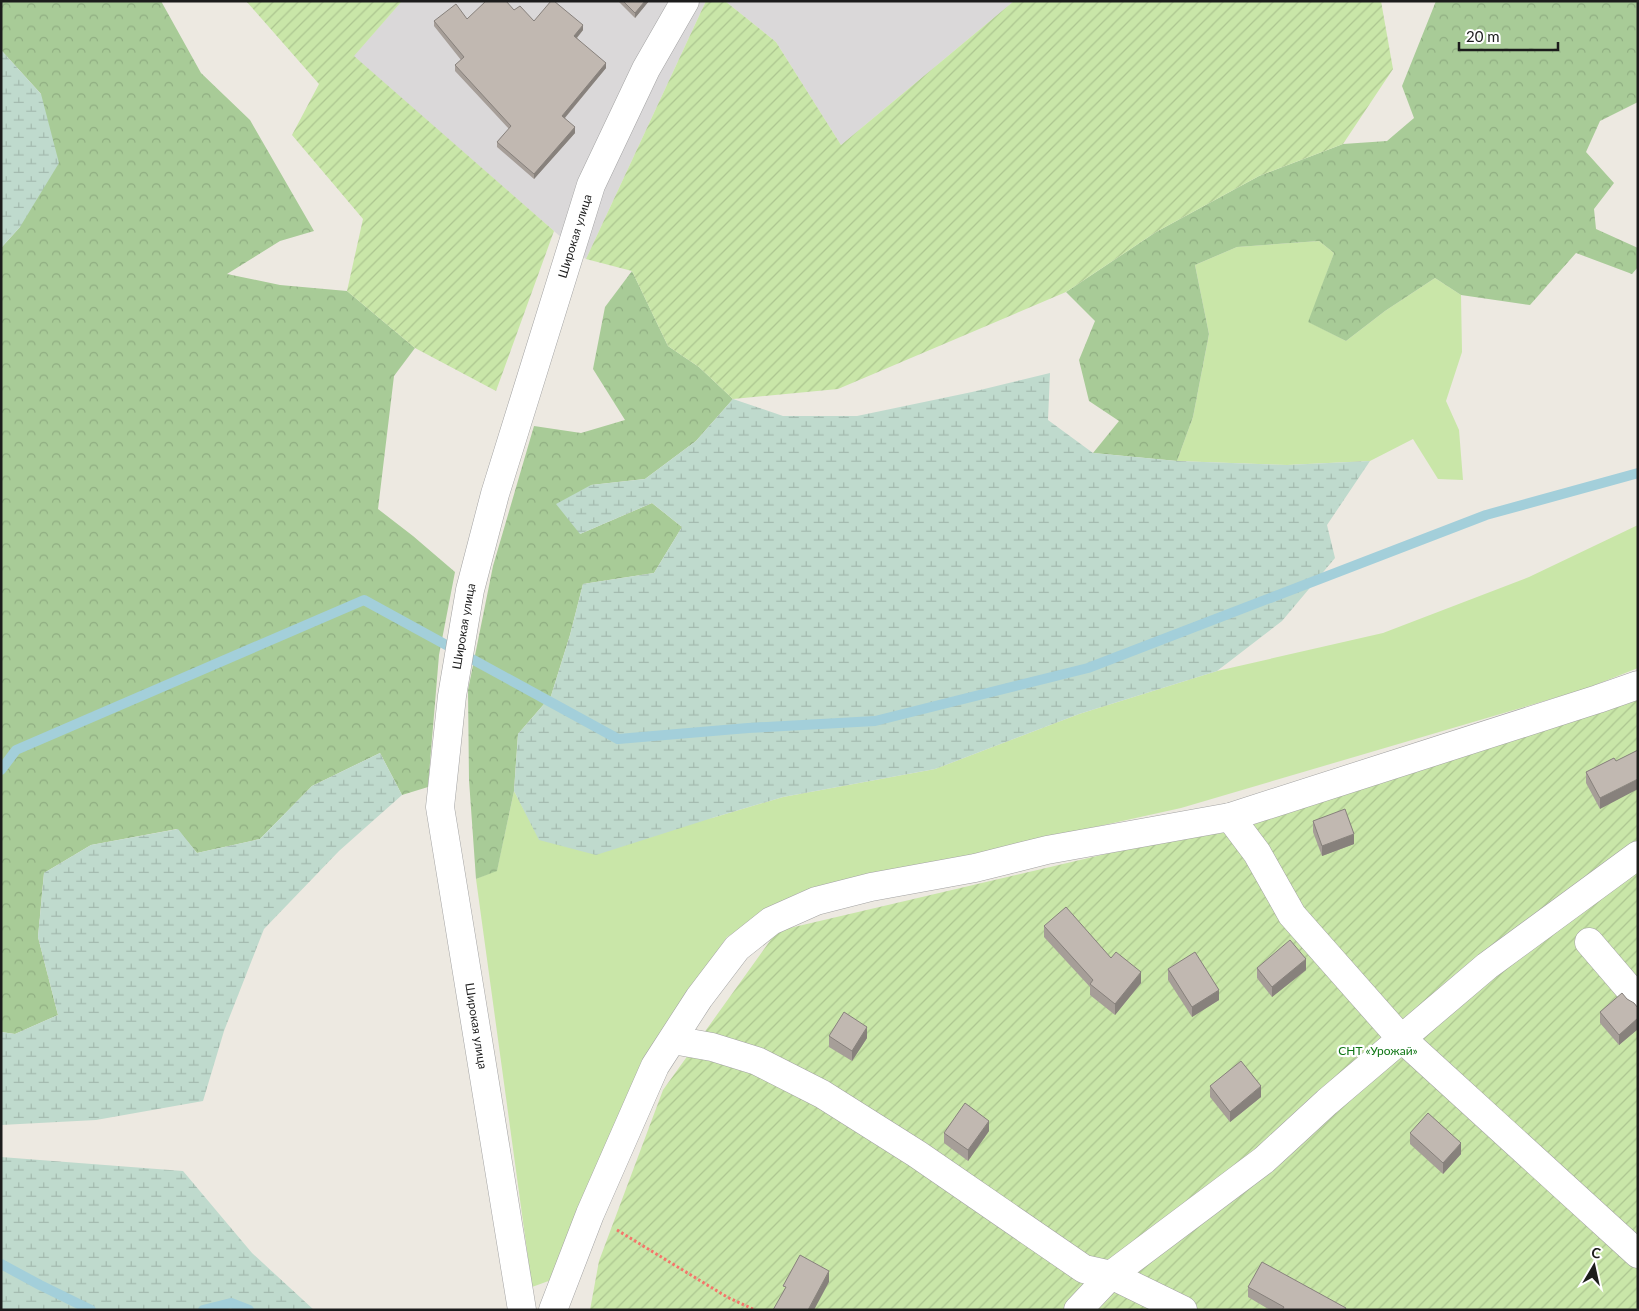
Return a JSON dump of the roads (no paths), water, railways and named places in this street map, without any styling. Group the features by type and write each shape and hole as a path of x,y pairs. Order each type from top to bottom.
{"street":[{"name":"Широкая улица","path":"522,1310 440,807 452,696 470,590 492,504 591,185 646,68 685,1"},
{"path":"553,1310 590,1214 655,1066 699,998 737,948 771,921 816,901 871,887 975,868 1047,850 1230,817 1507,727 1598,700 1638,685"},
{"path":"1230,817 1257,853 1292,914 1403,1039 1638,1254"},
{"path":"1078,1310 1111,1274 1264,1160 1327,1102 1487,966 1638,855"},
{"path":"1589,942 1638,999"},
{"path":"672,1040 712,1047 757,1061 822,1094 917,1154 1084,1269 1111,1274 1183,1310"}],"waterway":[{"path":"1,770 16,750 364,600 618,739 748,728 875,721 1088,668 1486,515 1638,473"},
{"path":"1,1264 91,1310"},
{"path":"203,1310 231,1303 249,1310"}],"park label":[{"name":"СНТ «Урожай»","path":"1378,1051"}]}
